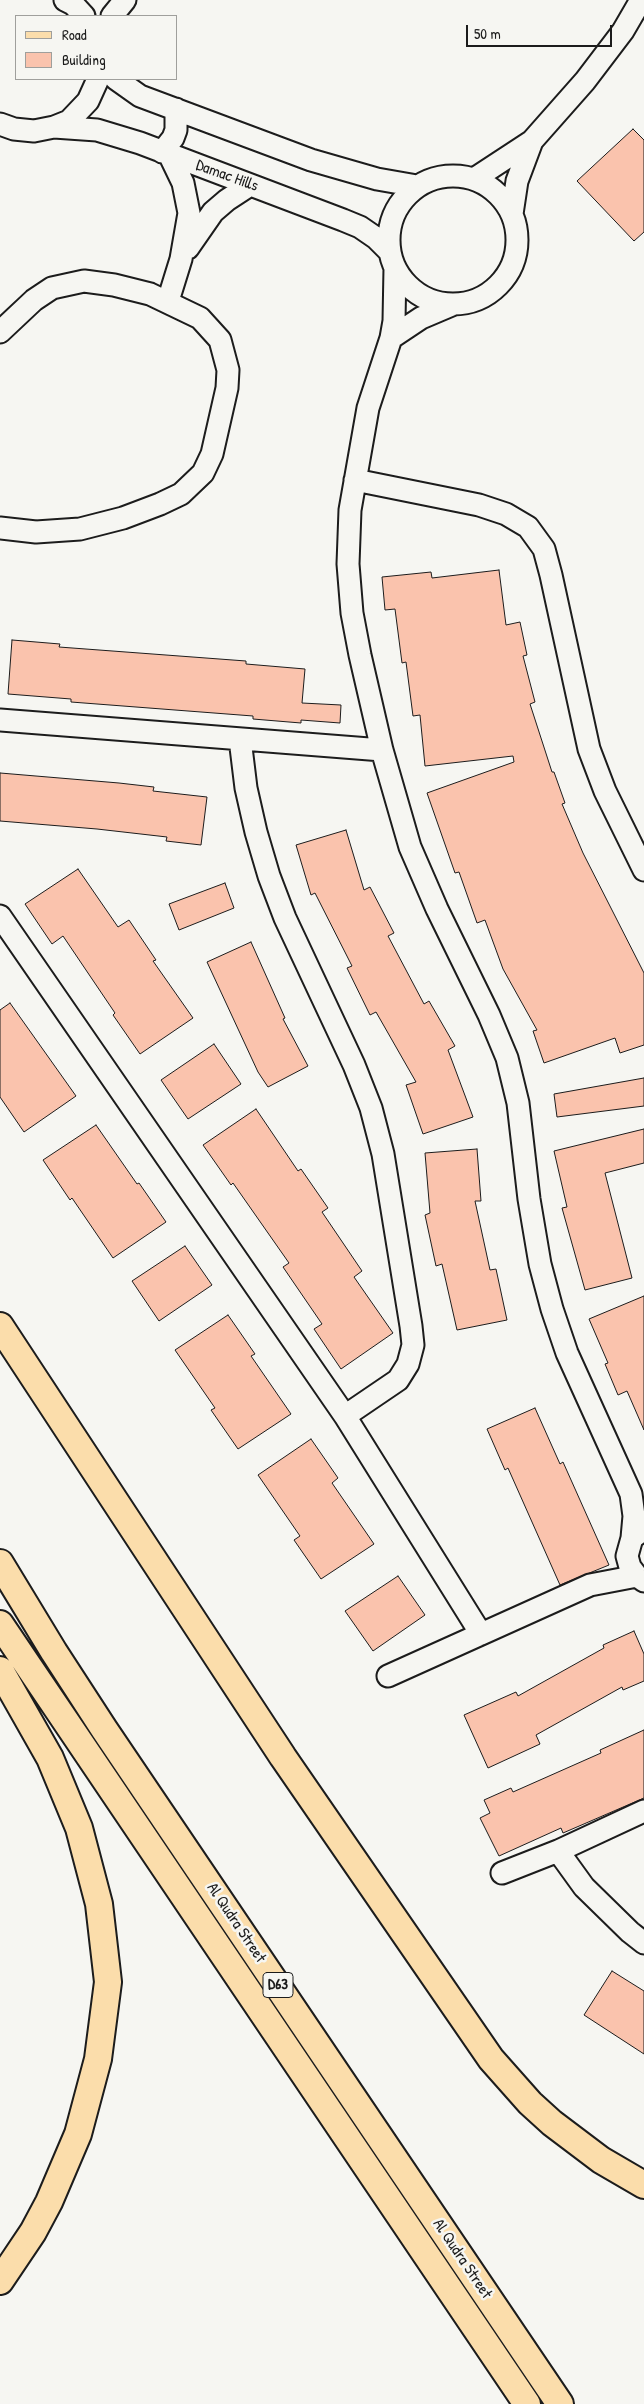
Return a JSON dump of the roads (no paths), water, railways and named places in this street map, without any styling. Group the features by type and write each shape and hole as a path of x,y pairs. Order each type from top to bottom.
{"main road":[{"path":"0,1326 283,1758 491,2059 530,2103 558,2128 601,2160 644,2185"},
{"name":"Al Qudra Street","path":"0,1563 104,1729 560,2404"},
{"name":"Al Qudra Street","path":"0,1624 527,2404"},
{"path":"0,1670 50,1758 79,1828 99,1904 108,1982 98,2059 78,2134 49,2202 28,2239 0,2281"}],"street":[{"path":"64,0 73,4 83,15"},
{"path":"113,15 125,0"},
{"path":"474,179 532,141 585,81 623,31 641,0"},
{"path":"5,129 34,131 54,127 69,120 88,101 98,80"},
{"path":"117,80 140,96 320,162 377,179 417,186"},
{"path":"168,301 181,259 188,224 188,202 183,184 165,153 176,130 176,109"},
{"name":"Damac Hills","path":"54,127 97,130 118,135 360,227 376,238 392,259"},
{"path":"512,214 517,181 532,141"},
{"path":"391,338 421,318 455,304 476,300 488,294 508,274 516,255 518,234 512,214 503,199 490,187 474,179 444,176 430,179 417,186 399,204 390,226 396,303 391,338 368,408 350,510 348,564 352,613 382,750 399,816 422,879 489,1016 506,1058 518,1103 528,1199 540,1264 552,1309 582,1388 638,1500 634,1516 634,1541 630,1567 640,1579"},
{"path":"181,259 200,228 213,212 226,200 250,185"},
{"path":"392,259 403,280 420,294 440,303 455,304"},
{"path":"0,332 42,293 73,282 114,285 168,301 208,324 220,340 227,360 227,388 212,454 203,473 189,488 172,500 102,524 58,531 0,528"},
{"path":"355,480 479,505 506,514 528,527 544,549 589,749 605,791 644,870"},
{"path":"0,720 382,750"},
{"path":"240,739 246,788 269,876 286,918 354,1064 371,1108 383,1154 411,1326 413,1345 408,1364 398,1380 345,1416"},
{"path":"0,916 345,1416 481,1634"},
{"path":"590,1585 634,1541"},
{"path":"388,1676 590,1585 640,1579"},
{"path":"502,1873 558,1851 644,1811"},
{"path":"558,1851 584,1887 630,1932 644,1943"}]}
